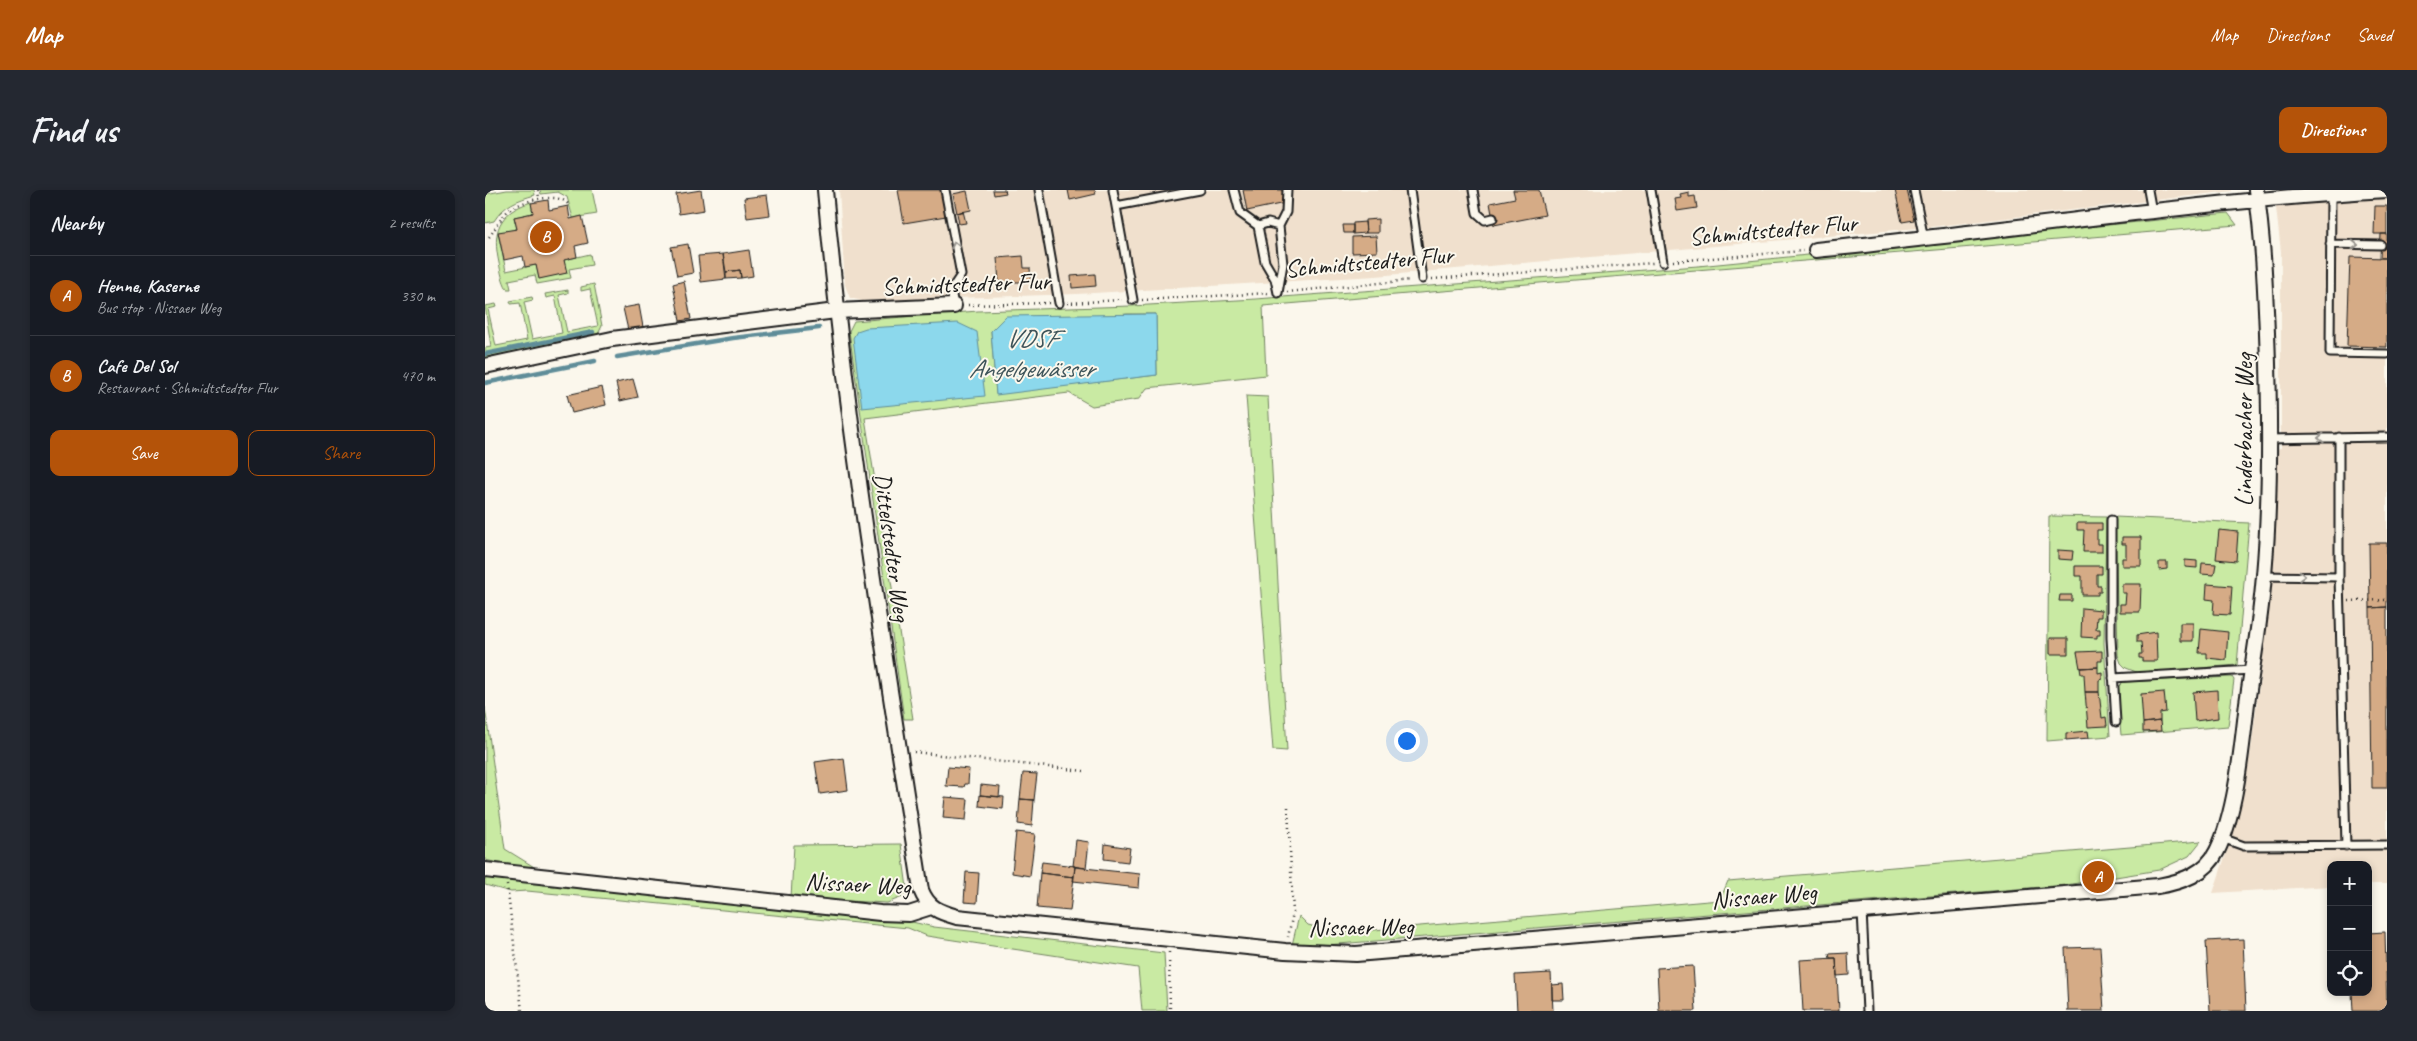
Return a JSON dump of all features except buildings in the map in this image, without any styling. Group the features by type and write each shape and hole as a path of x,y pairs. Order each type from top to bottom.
{"street":[{"name":"Dittelstedter Weg","path":"825,190 836,311 862,504 921,890 931,907"},
{"name":"Schmidtstedter Flur","path":"1816,250 2152,212 2257,195 2387,190"},
{"name":"Linderbacher Weg","path":"2222,838 2228,821 2241,748 2264,576 2270,439 2263,243 2257,195"},
{"name":"Schmidtstedter Flur","path":"485,366 613,339 836,311 953,306"},
{"name":"Nissaer Weg","path":"485,870 880,913 909,914 931,907 957,917 1285,950 1356,954 2171,883 2196,873 2209,863 2217,852 2222,838"}],"lane":[{"path":"945,190 961,275 951,290 953,306"},
{"path":"1039,190 1059,303"},
{"path":"1113,190 1133,300"},
{"path":"1116,206 1200,190"},
{"path":"1234,190 1240,213 1258,226 1265,262 1275,280 1278,293"},
{"path":"1278,293 1283,264 1279,226 1286,212 1287,190"},
{"path":"1410,190 1422,280"},
{"path":"1473,190 1477,213 1485,220 1493,218"},
{"path":"1651,190 1663,262"},
{"path":"1914,190 1924,239"},
{"path":"2148,190 2152,212"},
{"path":"2331,192 2330,353 2387,354"},
{"path":"1258,226 1268,223 1279,226"},
{"path":"2330,244 2381,245"},
{"path":"2270,439 2387,437"},
{"path":"2339,438 2339,577 2346,846"},
{"path":"2111,520 2111,638 2116,722"},
{"path":"2264,576 2339,577"},
{"path":"2113,678 2252,670"},
{"path":"2222,838 2244,846 2387,845"},
{"path":"1862,910 1867,1011"}],"path":[{"path":"485,191 490,190"},
{"path":"538,190 539,199"},
{"path":"489,237 511,208 523,202 559,196 566,200 569,206"},
{"name":"Schmidtstedter Flur","path":"953,306 1278,293 1816,250"},
{"path":"2340,601 2387,600"},
{"path":"914,752 1084,771"},
{"path":"1285,950 1293,913 1288,807"},
{"path":"505,873 523,1011"},
{"path":"1169,938 1170,1011"}],"shaded area":[{"path":"839,190 2232,191 1930,227 1376,276 1077,294 862,301 850,298 845,285"},
{"path":"2274,190 2387,190 2387,884 2372,884 2372,861 2327,861 2327,886 2213,893 2237,821 2251,749 2267,622 2276,449 2281,448 2281,252"}],"green space":[{"path":"507,190 534,190 535,195 511,204 494,221 485,223 485,194"},
{"path":"540,190 592,190 597,214 573,218 567,197 558,192 541,194"},
{"path":"531,202 533,213 514,217 517,229 498,233 506,271 536,265 539,278 566,273 564,260 590,254 592,265 569,269 571,278 537,284 535,275 509,280 511,289 507,289 497,252 497,233 500,225 511,212"},
{"path":"2228,213 2237,225 1263,306 1266,375 1147,388 1139,399 1092,406 1069,393 865,418 913,719 904,719 849,331 854,321 978,311 1131,306 1256,299 1698,266","holes":["1127,314 1156,314 1157,375 996,394 991,331"]},
{"path":"594,284 602,326 597,336 485,358 485,348 491,347 485,306 496,304 497,307 488,309 496,346 527,340 520,303 511,304 510,301 532,297 533,300 524,302 532,339 562,333 555,296 546,298 545,294 568,290 568,293 559,295 567,332 598,326 590,289 581,291 581,287"},
{"path":"1246,396 1268,397 1287,751 1273,750"},
{"path":"2049,516 2106,517 2104,643 2110,736 2047,741"},
{"path":"2115,517 2249,523 2237,665 2139,673 2126,668 2121,663 2118,655"},
{"path":"2232,677 2234,680 2228,726 2121,735 2117,688 2123,682"},
{"path":"485,707 505,849 544,873 485,860"},
{"path":"2201,841 2189,856 2159,870 2066,885 1326,945 1292,945 1299,916 1308,925 1339,933 1720,900 1728,881"},
{"path":"901,844 908,895 887,903 791,898 794,845"},
{"path":"485,878 912,922 934,927 1164,953 1167,1011 1142,1011 1138,968 927,936 908,928 527,891 511,892 485,885"}],"water":[{"name":"VDSF Angelgewässer","path":"1156,314 1157,375 996,395 991,331 1006,316"},
{"name":"VDSF Angelgewässer","path":"958,323 977,332 985,396 862,408 853,338 857,331 866,328"}],"waterway":[{"path":"617,357 733,338 819,328"},
{"path":"485,354 593,332"},
{"path":"485,383 595,361"}],"place":[{"name":"Cafe Del Sol","path":"546,237"},
{"name":"Henne, Kaserne","path":"2098,877"}]}
